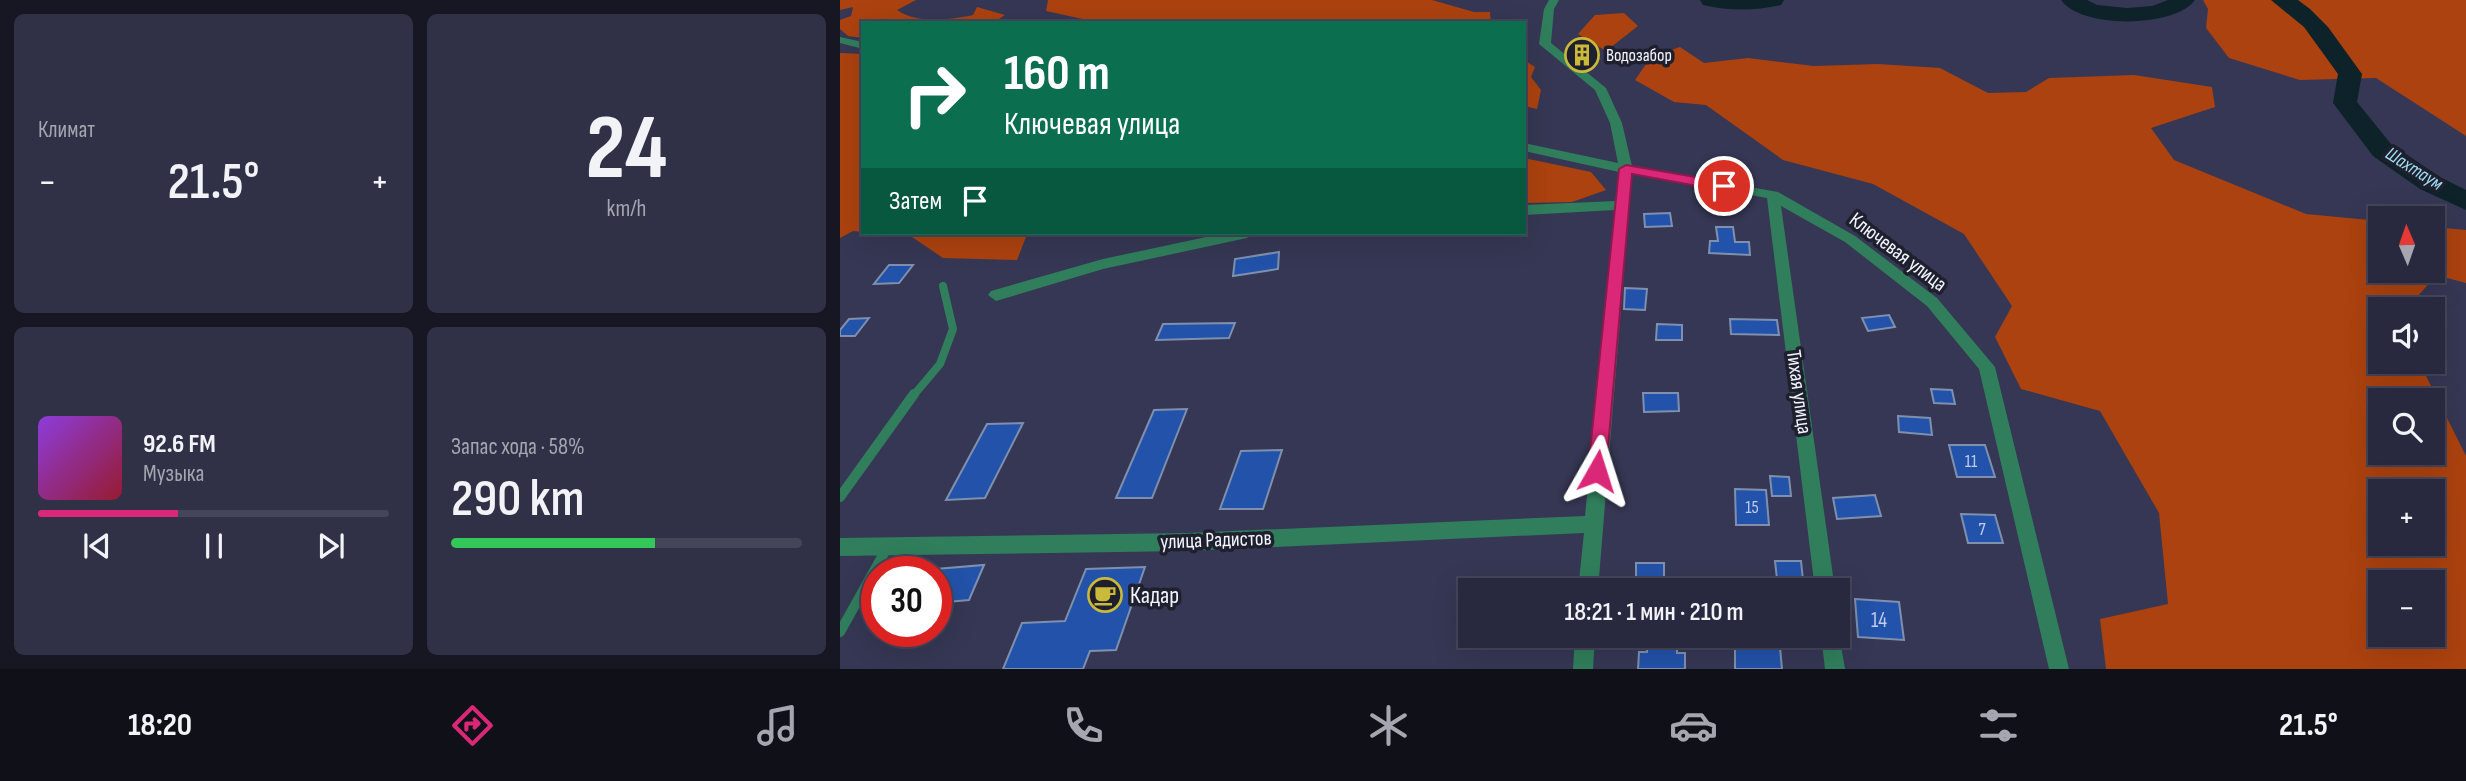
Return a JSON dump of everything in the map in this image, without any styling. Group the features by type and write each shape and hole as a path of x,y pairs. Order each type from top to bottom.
{"street":[{"path":"1554,0 1549,9 1545,44 1600,88 1616,123 1626,169 1589,578"},
{"path":"840,40 861,45"},
{"name":"Ключевая улица","path":"1526,146 1626,169 1773,195 1850,239 1932,302 1987,367 2059,669"},
{"name":"Тихая улица","path":"1773,195 1823,578"},
{"path":"1526,211 1622,205"},
{"path":"996,295 1103,264 1229,235"},
{"name":"улица Радистов","path":"840,547 1186,542 1592,524"},
{"path":"1583,669 1584,648"},
{"path":"1833,648 1835,669"}],"lane":[{"path":"840,497 906,404 940,364 953,329 943,286"},
{"path":"840,632 888,546"}],"shaded area":[{"path":"840,0 916,0 897,10 924,19 973,15 977,7 1005,15 996,21 861,21 861,38 848,36 840,29 840,20 851,16 853,7 840,10"},
{"path":"1048,0 1432,0 1474,12 1490,12 1491,21 1092,21 1046,11"},
{"path":"2203,0 2466,0 2466,136 2376,78 2300,80 2229,58 2206,28 2208,9"},
{"path":"1624,13 1638,26 1606,51 1578,34 1595,15"},
{"path":"1680,47 1704,63 1748,58 1814,66 1878,64 1940,68 1988,93 2026,92 2049,78 2134,75 2212,87 2215,107 2151,128 2174,160 2306,214 2368,220 2368,284 2428,284 2417,297 2368,297 2368,374 2425,374 2432,388 2368,388 2368,465 2445,465 2445,414 2466,456 2466,669 2106,669 2100,619 2168,604 2159,513 2100,411 2021,389 1995,337 2012,306 1964,234 1873,184 1783,160 1706,105 1674,102 1635,80 1651,57"},
{"path":"840,53 861,54 861,232 853,231 840,238"},
{"path":"1526,61 1535,67 1531,77 1541,90 1537,109 1526,106"},
{"path":"1526,158 1591,172 1606,190 1572,202 1526,203"},
{"path":"2445,228 2466,230 2466,283 2445,277"},
{"path":"909,235 1035,235 1026,237 1017,260 943,258"}],"building":[{"path":"1670,213 1672,226 1645,227 1644,214"},
{"path":"1716,227 1733,227 1735,242 1749,242 1750,255 1709,253 1710,241 1718,241"},
{"path":"1279,252 1278,269 1233,276 1235,259"},
{"path":"889,265 913,265 899,283 874,284"},
{"path":"1625,288 1647,289 1645,310 1624,309"},
{"path":"1889,315 1895,327 1868,331 1862,318"},
{"path":"869,318 855,336 840,336 840,330 849,319"},
{"path":"1730,319 1777,320 1779,335 1731,334"},
{"path":"1235,323 1229,338 1156,340 1163,324"},
{"path":"1657,324 1682,325 1682,340 1656,340"},
{"path":"1931,389 1952,390 1955,404 1934,403"},
{"path":"1643,393 1678,393 1679,411 1644,412"},
{"path":"1187,409 1152,498 1116,498 1154,410"},
{"path":"1898,416 1930,418 1932,435 1899,432"},
{"path":"1023,423 985,498 946,500 987,424"},
{"path":"1949,445 1985,445 1995,477 1957,477"},
{"path":"1282,450 1263,509 1220,509 1241,451"},
{"path":"1770,476 1789,477 1791,496 1772,496"},
{"path":"1735,489 1766,490 1769,525 1736,525"},
{"path":"1875,495 1881,516 1837,519 1833,498"},
{"path":"1961,514 1995,515 2003,543 1968,543"},
{"path":"1775,561 1801,561 1803,578 1777,578"},
{"path":"1636,563 1664,563 1664,578 1636,578"},
{"path":"984,565 969,600 952,602 952,568"},
{"name":"Кадар","path":"1145,567 1116,650 1090,651 1083,669 1003,669 1022,623 1065,621 1086,569"},
{"path":"1855,599 1899,602 1904,640 1858,637"},
{"path":"1647,648 1677,648 1677,653 1685,653 1685,669 1638,669 1639,652 1647,652"},
{"path":"1735,648 1780,648 1782,669 1735,669"}],"waterway":[{"path":"1711,0 1747,5 1773,0"},
{"path":"2072,0 2092,11 2127,15 2164,9 2184,0"},
{"name":"Шахтаум","path":"2282,0 2312,22 2350,74 2345,103 2382,150 2430,183 2466,201"}],"place":[{"name":"Водозабор","path":"1582,55"},
{"name":"Кадар","path":"1105,595"}],"route":[{"path":"1597,471 1626,169 1724,186"}]}
